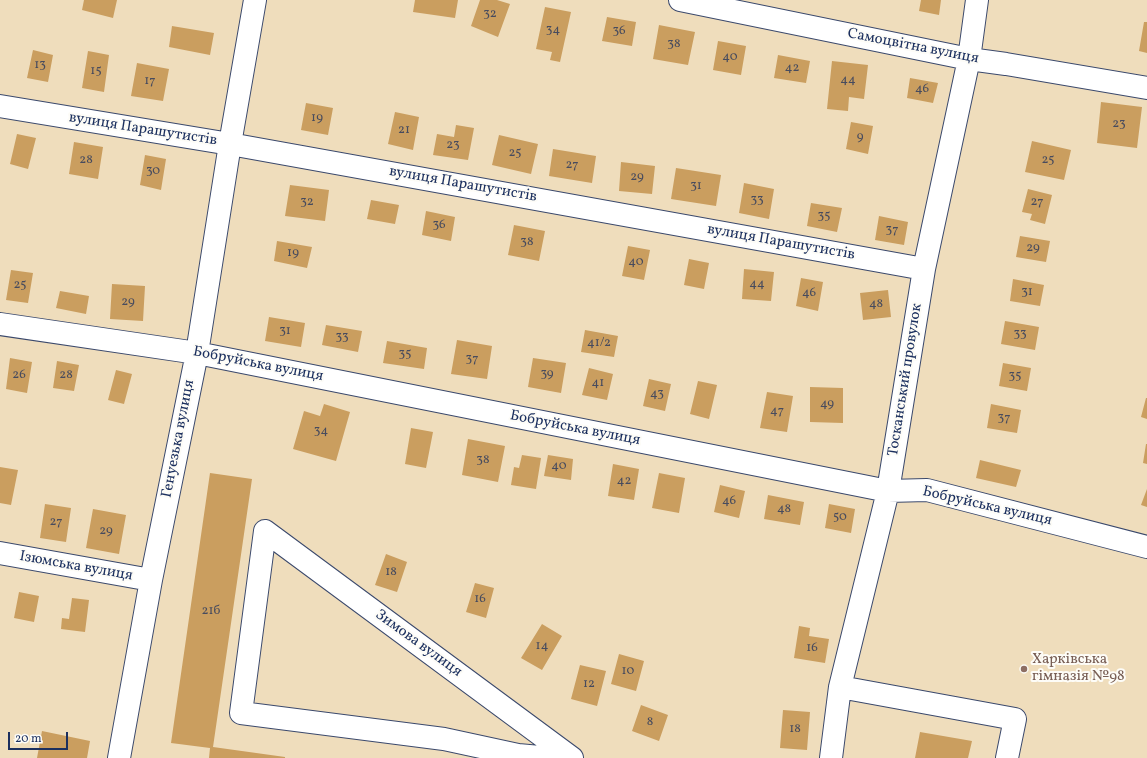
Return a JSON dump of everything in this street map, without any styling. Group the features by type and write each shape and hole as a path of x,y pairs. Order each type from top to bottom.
{"street":[{"name":"Генуезька вулиця","path":"119,758 151,580 197,353 230,144 255,0"},
{"name":"Самоцвітна вулиця","path":"680,0 969,60 1006,64 1147,88"},
{"name":"Тосканський провулок","path":"831,758 840,687 888,491 924,269 969,60 977,0"},
{"name":"вулиця Парашутистів","path":"0,106 230,144 924,269"},
{"name":"Бобруйська вулиця","path":"0,324 197,353 888,491 927,490 1147,547"},
{"name":"Зимова вулиця","path":"551,758 518,755 444,739 241,713 265,531 572,758"},
{"name":"Ізюмська вулиця","path":"0,553 151,580"},
{"path":"840,687 1015,719 1007,758"}],"building":[{"path":"84,0 117,0 113,18 82,10"},
{"path":"415,0 458,0 455,18 413,12"},
{"path":"480,0 497,0 510,4 498,37 471,26"},
{"path":"921,0 941,0 939,15 919,11"},
{"path":"545,7 571,12 560,62 550,60 552,52 536,49"},
{"path":"607,17 636,22 632,46 602,41"},
{"path":"1144,22 1147,22 1147,53 1139,51"},
{"path":"659,25 695,32 688,65 653,59"},
{"path":"172,26 214,33 210,55 169,47"},
{"path":"718,41 746,46 741,75 713,70"},
{"path":"33,50 53,55 48,82 27,78"},
{"path":"88,51 109,55 104,92 82,88"},
{"path":"778,55 810,61 806,83 774,78"},
{"path":"832,61 868,65 864,99 849,97 848,111 827,109"},
{"path":"137,63 169,69 163,101 131,96"},
{"path":"910,78 938,83 933,103 907,98"},
{"path":"1101,102 1142,107 1137,148 1097,143"},
{"path":"306,103 333,108 328,135 301,130"},
{"path":"395,112 419,117 413,150 388,144"},
{"path":"851,122 873,126 868,154 846,149"},
{"path":"456,125 474,128 468,160 433,155 437,134 454,137"},
{"path":"17,134 36,138 28,169 10,164"},
{"path":"499,135 538,144 531,174 492,165"},
{"path":"1032,141 1071,150 1064,180 1025,172"},
{"path":"74,142 103,147 98,179 69,174"},
{"path":"553,149 596,156 592,183 549,176"},
{"path":"145,155 166,159 161,190 140,185"},
{"path":"621,162 655,166 652,194 619,191"},
{"path":"676,168 721,175 716,206 671,199"},
{"path":"744,183 774,189 769,219 739,213"},
{"path":"290,185 329,190 325,221 285,216"},
{"path":"1028,189 1052,195 1045,224 1030,220 1032,214 1022,212"},
{"path":"371,200 399,205 395,224 367,219"},
{"path":"811,203 842,208 837,232 807,226"},
{"path":"426,211 455,217 451,241 422,235"},
{"path":"879,216 908,222 904,245 875,240"},
{"path":"514,225 545,231 539,261 508,255"},
{"path":"1020,236 1050,241 1046,262 1016,257"},
{"path":"277,241 312,247 307,268 274,261"},
{"path":"628,246 650,250 644,280 622,276"},
{"path":"689,259 709,263 704,289 684,285"},
{"path":"744,269 774,272 771,301 742,299"},
{"path":"11,270 33,273 28,303 6,300"},
{"path":"801,278 823,282 818,311 796,306"},
{"path":"1013,279 1044,285 1040,306 1010,301"},
{"path":"112,284 145,286 143,321 110,319"},
{"path":"888,290 891,317 863,320 860,293"},
{"path":"60,291 89,296 86,314 56,308"},
{"path":"269,317 305,323 301,347 265,341"},
{"path":"1005,321 1039,327 1035,350 1001,344"},
{"path":"326,325 362,331 358,352 322,345"},
{"path":"585,330 618,336 614,357 581,352"},
{"path":"457,340 492,346 487,379 451,374"},
{"path":"387,341 427,348 424,369 383,363"},
{"path":"10,358 32,362 27,393 6,389"},
{"path":"533,358 566,363 561,393 528,387"},
{"path":"57,361 79,365 74,391 53,388"},
{"path":"1003,363 1031,368 1027,391 999,386"},
{"path":"589,368 613,374 607,400 582,395"},
{"path":"116,370 132,374 124,404 108,400"},
{"path":"649,379 671,384 665,411 643,406"},
{"path":"698,381 717,385 709,419 690,414"},
{"path":"810,387 843,388 843,423 810,422"},
{"path":"767,392 793,396 787,432 760,428"},
{"path":"1147,398 1147,419 1141,417"},
{"path":"324,404 350,412 336,461 293,449 304,411 320,416"},
{"path":"991,404 1021,410 1017,433 987,428"},
{"path":"411,428 433,432 426,468 405,464"},
{"path":"468,439 505,446 498,482 462,475"},
{"path":"1147,444 1147,464 1143,463"},
{"path":"522,455 541,458 536,489 511,485 514,467 519,468"},
{"path":"548,455 573,459 571,480 544,476"},
{"path":"980,460 1021,470 1016,487 976,478"},
{"path":"613,464 639,469 634,500 608,496"},
{"path":"0,467 18,470 11,505 0,503"},
{"path":"210,473 252,479 213,747 285,758 209,758 210,748 171,743"},
{"path":"659,473 685,478 679,513 652,508"},
{"path":"720,485 745,491 739,518 714,512"},
{"path":"1147,489 1147,507 1141,505"},
{"path":"768,495 804,502 800,525 764,519"},
{"path":"45,504 71,508 66,542 40,538"},
{"path":"829,504 855,509 851,533 825,528"},
{"path":"93,509 126,515 119,554 86,548"},
{"path":"386,554 407,562 397,592 375,585"},
{"path":"475,583 494,588 486,618 466,612"},
{"path":"19,592 39,596 34,622 14,618"},
{"path":"72,598 89,600 85,632 61,629 62,618 69,619"},
{"path":"542,624 562,636 542,670 521,658"},
{"path":"799,626 810,628 809,636 829,639 825,663 794,658"},
{"path":"619,654 644,661 636,691 611,684"},
{"path":"580,665 606,671 597,706 571,699"},
{"path":"641,705 668,715 659,741 632,731"},
{"path":"783,710 810,712 807,750 780,748"},
{"path":"42,731 90,741 87,758 37,758"},
{"path":"920,732 972,741 968,758 915,758"}],"place":[{"name":"Харківська гімназія №98","path":"1024,669"}]}
